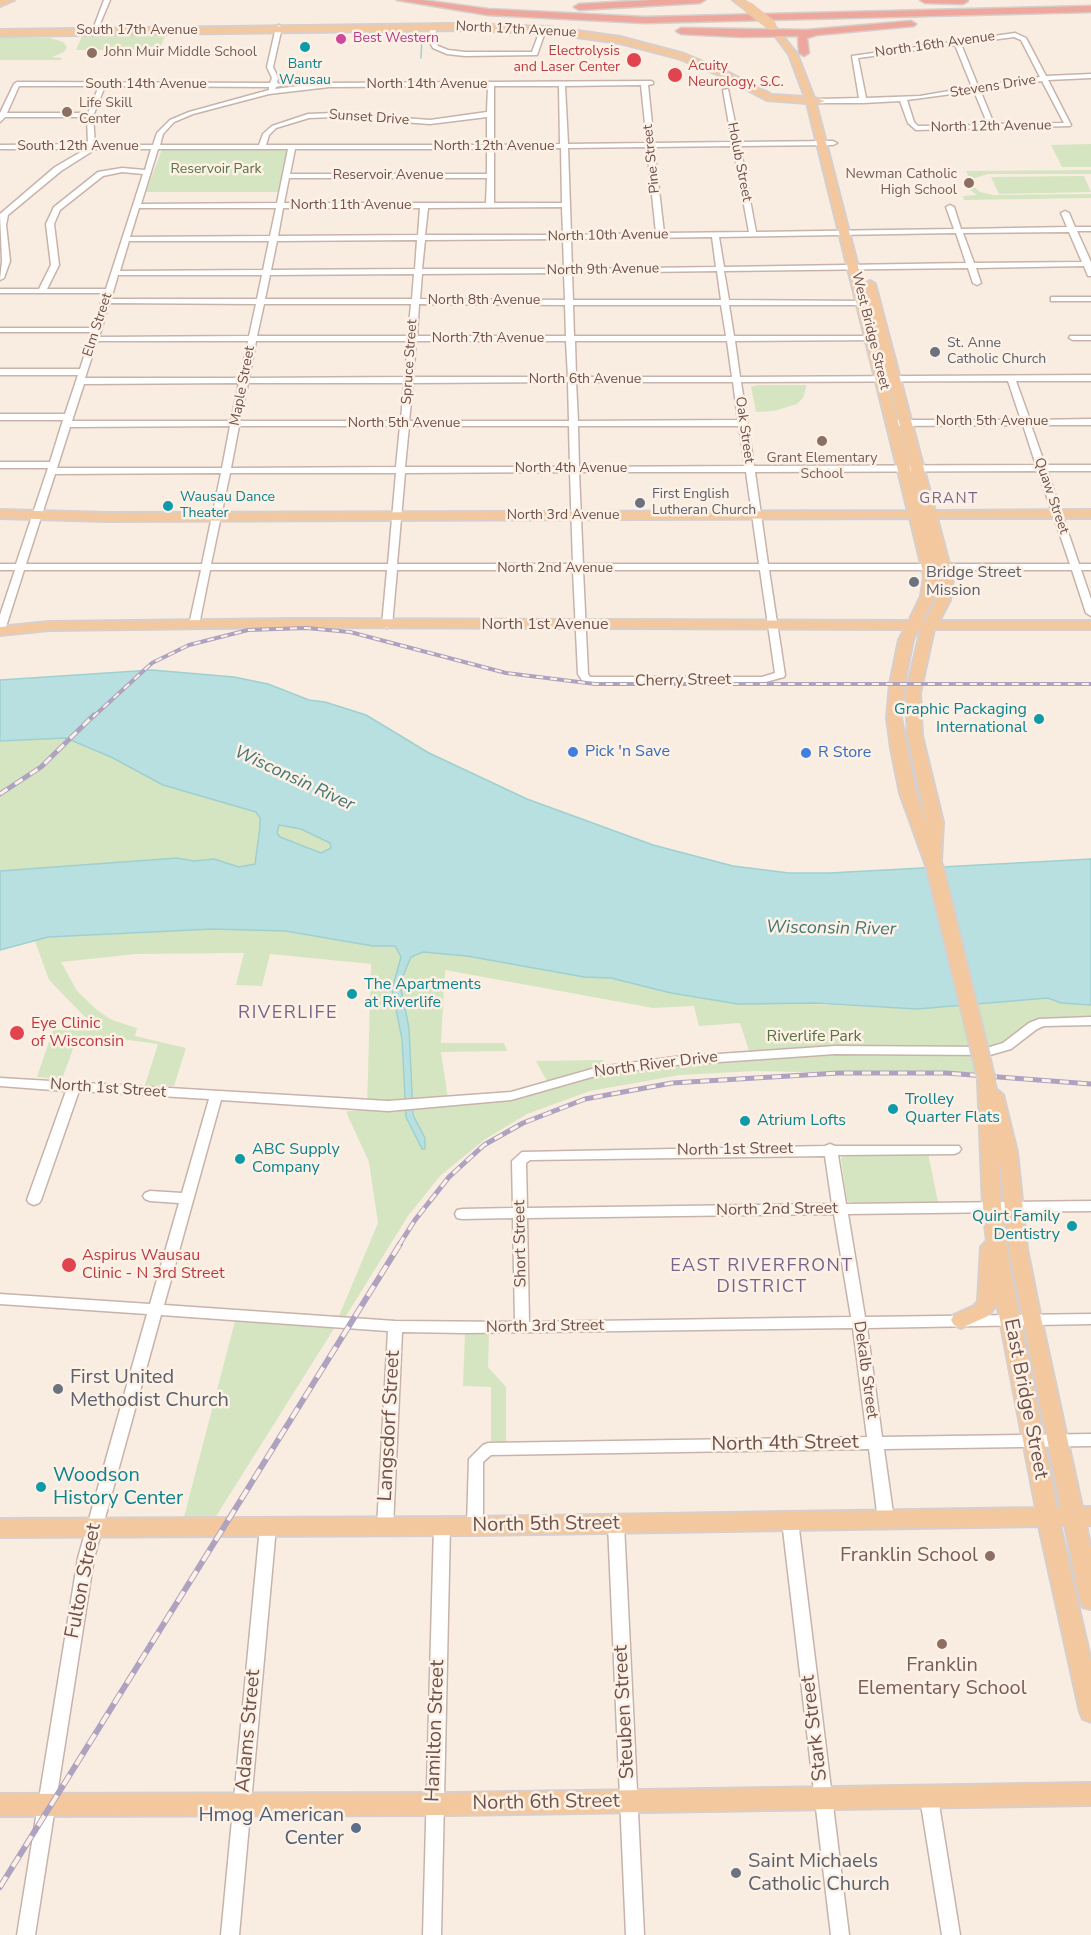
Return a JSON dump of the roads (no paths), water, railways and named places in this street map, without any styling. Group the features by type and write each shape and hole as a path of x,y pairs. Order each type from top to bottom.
{"highway":[{"path":"402,0 548,20 766,36 777,38 787,45"},
{"path":"447,0 560,11 658,14 1091,3"},
{"path":"463,0 577,7 700,0"},
{"path":"926,0 1091,3"},
{"path":"488,12 587,19 678,20 1091,9"},
{"path":"684,31 782,29 792,34 814,33 990,15 1091,9"},
{"path":"804,53 801,37 814,33"}],"main road":[{"path":"0,1 10,0"},
{"name":"West Bridge Street","path":"737,0 760,6 782,29 787,45 815,99"},
{"name":"West Bridge Street","path":"749,3 771,25 782,29"},
{"name":"South 17th Avenue","path":"0,31 279,29"},
{"name":"North 17th Avenue","path":"279,29 554,30 598,36 643,46 702,64 774,99 815,99"},
{"name":"North 17th Avenue","path":"433,29 541,37 568,35 643,46"},
{"name":"West Bridge Street","path":"792,34 804,53 828,143 846,191"},
{"name":"West Bridge Street","path":"828,143 845,232 859,267 900,423 915,515 928,567 931,588 912,625 897,684 894,718 897,748 908,793 925,845 934,861"},
{"name":"West Bridge Street","path":"853,218 857,232 863,303 878,338"},
{"name":"West Bridge Street","path":"900,423 920,468 944,567 946,594 929,625 914,684 914,734 935,822 934,861"},
{"name":"North 3rd Avenue","path":"0,514 216,517 1091,514"},
{"name":"North 1st Avenue","path":"0,630 49,626 194,626 288,623 1091,625"},
{"name":"East Bridge Street","path":"934,861 987,1081 993,1211 1009,1320 1048,1517 1091,1712"},
{"name":"East Bridge Street","path":"987,1081 997,1101 1006,1139 1031,1320 1056,1440 1082,1516 1091,1600"},
{"path":"961,1320 985,1308 990,1299 987,1274 993,1211"},
{"name":"North 5th Street","path":"0,1528 386,1527 1082,1516"},
{"name":"North 6th Street","path":"0,1805 435,1804 1091,1794"}],"street":[{"path":"94,31 107,0"},
{"path":"269,92 274,85 275,78 270,67 279,29"},
{"path":"433,29 432,41 435,47 456,54 535,54 541,37 554,30"},
{"name":"North 16th Avenue","path":"863,100 854,58 956,42 1017,35 1024,39 1046,78"},
{"path":"956,42 992,127"},
{"name":"Stevens Drive","path":"815,99 894,100 976,90 1046,78 1091,76"},
{"name":"North 12th Avenue","path":"903,99 914,127 1067,126 1046,78"},
{"name":"North 14th Avenue","path":"274,85 647,83"},
{"name":"Pine Street","path":"647,83 650,145 660,235"},
{"name":"South 14th Avenue","path":"1,117 17,84 274,85"},
{"path":"0,278 5,267 2,225 4,214 14,203 58,169 85,154 92,147 90,115 103,84"},
{"path":"490,205 491,84"},
{"path":"562,84 581,625"},
{"name":"Elm Street","path":"0,630 66,420 163,128 172,121 269,92 328,85"},
{"name":"Holub Street","path":"726,90 753,234"},
{"name":"Sunset Drive","path":"262,147 270,130 283,122 308,116 334,115 430,122 491,114"},
{"path":"1,117 90,115"},
{"name":"North 12th Avenue","path":"155,147 490,147 828,143"},
{"name":"South 12th Avenue","path":"0,147 155,147"},
{"name":"Maple Street","path":"194,626 292,147"},
{"path":"42,291 55,265 50,224 57,209 103,173 122,170 147,172"},
{"name":"Reservoir Avenue","path":"286,176 490,176"},
{"name":"North 11th Avenue","path":"136,206 567,205"},
{"name":"Spruce Street","path":"387,625 424,206"},
{"path":"950,207 977,283"},
{"path":"1065,213 1071,230 1089,264 1091,274"},
{"name":"North 10th Avenue","path":"125,239 567,237 1091,229"},
{"name":"Oak Street","path":"715,234 781,673 778,677"},
{"name":"North 9th Avenue","path":"115,273 569,271 1089,264"},
{"path":"0,291 109,291"},
{"path":"1054,299 1091,299"},
{"name":"North 8th Avenue","path":"105,301 863,303"},
{"path":"0,330 96,330"},
{"name":"North 7th Avenue","path":"93,339 878,338"},
{"path":"1073,338 1091,338"},
{"name":"North 6th Avenue","path":"0,372 244,380 1091,378"},
{"name":"Quaw Street","path":"1011,378 1091,613"},
{"name":"North 5th Avenue","path":"0,417 235,424 743,423"},
{"name":"North 5th Avenue","path":"900,423 1091,422"},
{"name":"North 4th Avenue","path":"0,465 51,468 226,470 1091,468"},
{"name":"North 2nd Avenue","path":"0,567 579,569 1091,567"},
{"name":"Cherry Street","path":"581,625 583,674 587,680 643,682 778,677"},
{"name":"North River Drive","path":"216,1096 395,1106 511,1095 599,1071 675,1060 835,1050 990,1051 1007,1046 1033,1026 1043,1023 1091,1022"},
{"name":"North 1st Street","path":"0,1082 216,1096"},
{"path":"34,1200 74,1086"},
{"name":"Fulton Street","path":"26,1935 45,1805 93,1528 216,1096"},
{"name":"Dekalb Street","path":"830,1149 858,1322 886,1520"},
{"name":"North 1st Street","path":"519,1161 534,1153 954,1149"},
{"name":"Short Street","path":"519,1161 522,1327"},
{"path":"150,1196 186,1198"},
{"name":"North 2nd Street","path":"462,1214 840,1209 993,1211 1014,1206 1091,1206"},
{"name":"North 3rd Street","path":"0,1299 395,1326 522,1327 1091,1319"},
{"name":"Langsdorf Street","path":"386,1527 395,1326"},
{"name":"North 4th Street","path":"475,1526 475,1467 480,1453 488,1449 1091,1440"},
{"name":"Stark Street","path":"790,1521 840,1935"},
{"name":"Steuben Street","path":"616,1524 635,1935"},
{"name":"Hamilton Street","path":"432,1935 442,1526"},
{"name":"Adams Street","path":"230,1935 268,1527"},
{"path":"929,1798 951,1935"}],"water":[{"name":"Wisconsin River","path":"152,670 234,677 268,684 309,700 325,702 366,715 429,753 527,799 653,845 733,866 789,873 829,873 1091,859 1091,1005 1061,1003 1048,998 917,1009 815,1003 738,1004 671,993 611,978 584,977 467,956 423,952 411,957 402,978 401,989 409,1028 413,1115 425,1138 425,1149 422,1149 406,1117 402,1039 392,989 401,957 395,946 373,946 285,931 213,929 48,937 0,950 0,871 177,858 194,861 214,859 239,867 255,864 260,818 256,812 163,785 111,757 66,738 0,741 0,680","holes":["279,825 301,829 330,843 331,848 321,853 280,837 277,833"]}],"waterway":[{"path":"403,33 422,36 421,58"}],"railway":[{"path":"93,717 152,663 189,645 248,630 306,628 350,632 506,673 595,684 1091,684"},
{"path":"0,794 41,767 94,715"},
{"path":"399,1245 415,1220 449,1177 484,1145 523,1123 585,1099 672,1083 839,1073 946,1073 1091,1084"},
{"path":"0,1887 400,1244"}],"place":[{"name":"Best Western","path":"341,39"},
{"name":"Bantr Wausau","path":"305,47"},
{"name":"John Muir Middle School","path":"92,53"},
{"name":"Electrolysis and Laser Center","path":"634,60"},
{"name":"Acuity Neurology, S.C.","path":"675,75"},
{"name":"Life Skill Center","path":"67,112"},
{"name":"Newman Catholic High School","path":"969,183"},
{"name":"St. Anne Catholic Church","path":"935,352"},
{"name":"Grant Elementary School","path":"822,441"},
{"name":"First English Lutheran Church","path":"640,503"},
{"name":"Wausau Dance Theater","path":"168,506"},
{"name":"Bridge Street Mission","path":"914,582"},
{"name":"Graphic Packaging International","path":"1039,719"},
{"name":"Pick 'n Save","path":"573,752"},
{"name":"R Store","path":"806,753"},
{"name":"The Apartments at Riverlife","path":"352,994"},
{"name":"Eye Clinic of Wisconsin","path":"17,1033"},
{"name":"Trolley Quarter Flats","path":"893,1109"},
{"name":"Atrium Lofts","path":"745,1121"},
{"name":"ABC Supply Company","path":"240,1159"},
{"name":"Quirt Family Dentistry","path":"1072,1226"},
{"name":"Aspirus Wausau Clinic - N 3rd Street","path":"69,1265"},
{"name":"First United Methodist Church","path":"58,1389"},
{"name":"Woodson History Center","path":"41,1487"},
{"name":"Franklin School","path":"990,1556"},
{"name":"Franklin Elementary School","path":"942,1644"},
{"name":"Hmog American Center","path":"356,1828"},
{"name":"Saint Michaels Catholic Church","path":"736,1873"}],"district":[{"name":"GRANT","path":"949,499"},
{"name":"RIVERLIFE","path":"288,1014"},
{"name":"EAST RIVERFRONT DISTRICT","path":"762,1277"}],"park label":[{"name":"Reservoir Park","path":"216,170"},
{"name":"Riverlife Park","path":"814,1037"}]}
